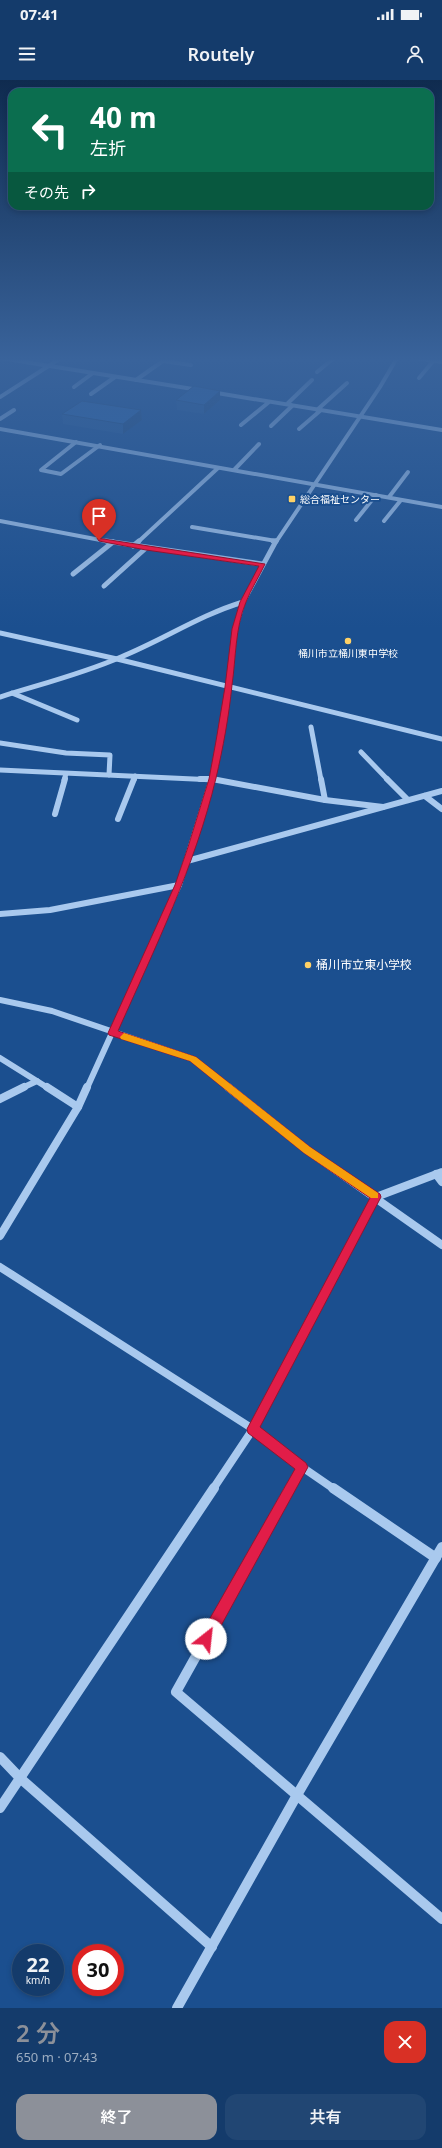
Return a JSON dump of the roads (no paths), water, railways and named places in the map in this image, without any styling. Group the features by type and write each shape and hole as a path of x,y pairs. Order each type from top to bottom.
{"street":[{"path":"69,448 41,470 61,474 96,448"},
{"path":"115,448 218,468 442,507"},
{"path":"234,470 254,448"},
{"path":"0,1236 78,1107 179,885 212,779 229,687 235,629 243,602 262,564 276,541 338,448"},
{"path":"133,546 218,468"},
{"path":"389,498 408,472"},
{"path":"356,520 376,495"},
{"path":"384,521 402,500"},
{"path":"0,522 133,546 262,564"},
{"path":"192,527 276,541"},
{"path":"73,574 113,542"},
{"path":"104,586 146,548"},
{"path":"0,698 117,659 138,650 211,612 243,602"},
{"path":"0,634 117,659 442,739"},
{"path":"12,693 77,720"},
{"path":"310,727 325,800"},
{"path":"0,743 66,753 110,755 109,775"},
{"path":"361,752 408,800"},
{"path":"0,770 212,779 325,800 384,807"},
{"path":"55,814 66,774"},
{"path":"118,819 135,776"},
{"path":"187,861 442,791"},
{"path":"425,796 442,809"},
{"path":"0,914 50,910 179,885"},
{"path":"0,1000 52,1011 112,1033 193,1059 307,1150 376,1197 442,1245"},
{"path":"0,1058 78,1107"},
{"path":"0,1099 38,1082"},
{"path":"0,1808 253,1429 376,1197 439,1173 442,1182"},
{"path":"0,1267 253,1429 302,1467 436,1558"},
{"path":"302,1467 176,1692 442,1919"},
{"path":"177,2008 297,1795 442,1547"},
{"path":"0,1757 20,1778 212,1947"}],"place":[{"name":"総合福祉センター","path":"292,499"},
{"name":"桶川市立桶川東中学校","path":"348,641"},
{"name":"桶川市立東小学校","path":"308,965"}]}
